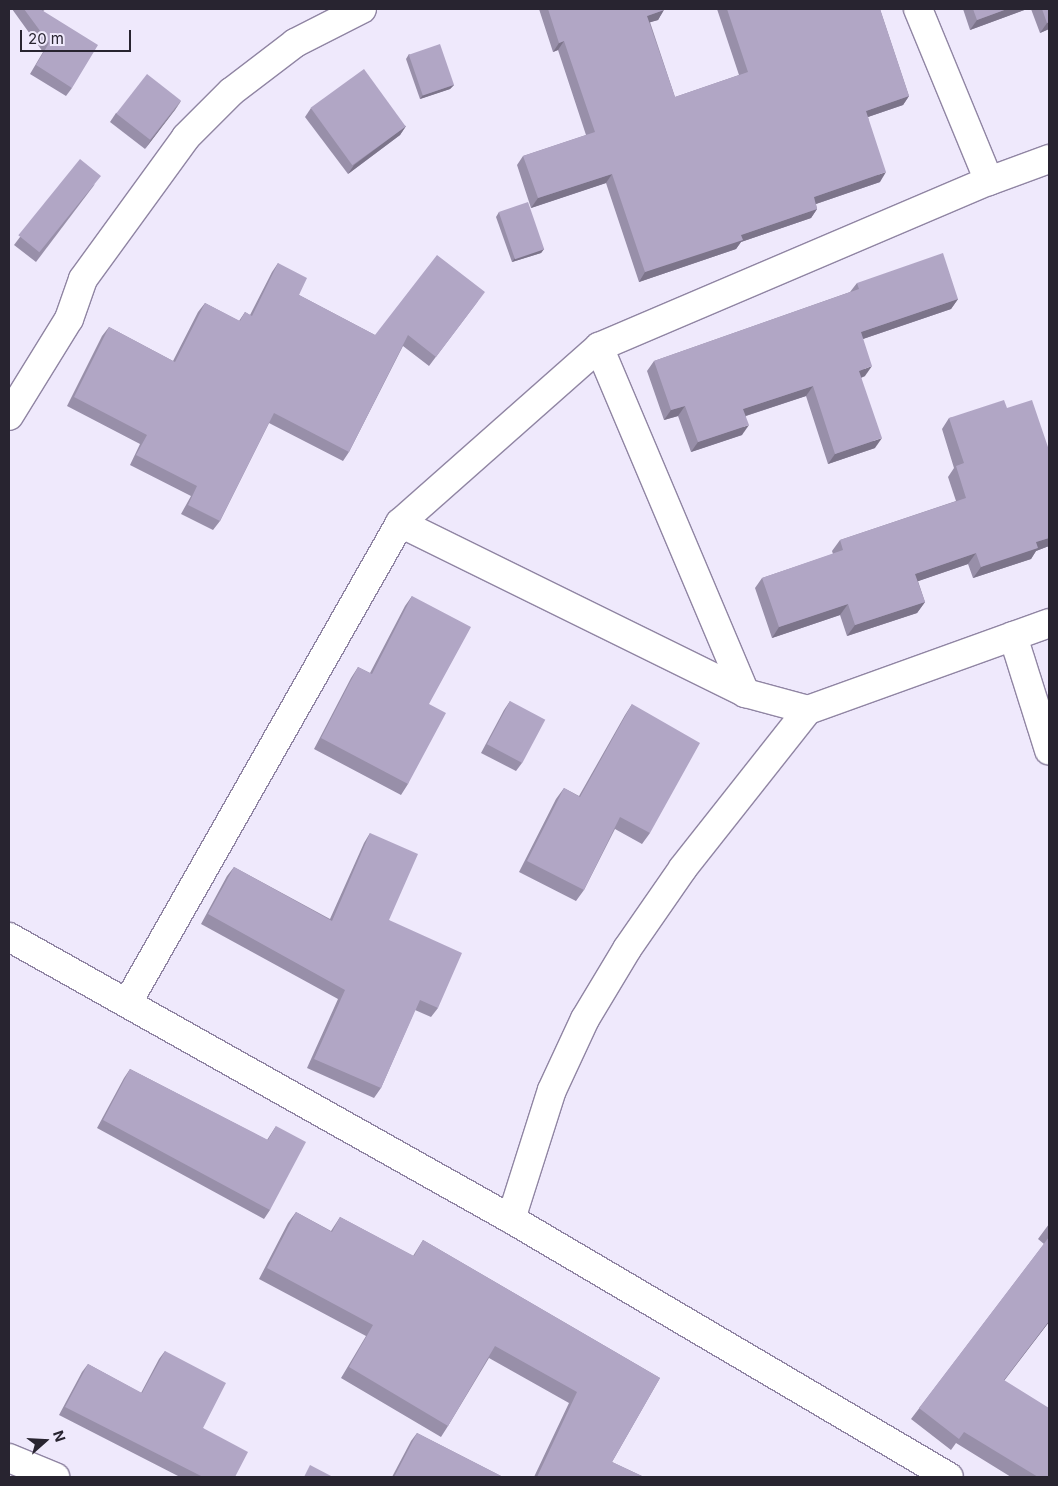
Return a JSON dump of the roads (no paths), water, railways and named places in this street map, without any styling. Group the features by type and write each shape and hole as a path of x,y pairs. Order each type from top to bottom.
{"street":[{"path":"9,416 69,319 83,279 186,137 231,92 295,43 362,9"},
{"path":"918,9 989,181"},
{"path":"128,1002 400,523 599,347 989,181 1049,159"},
{"path":"599,347 745,693"},
{"path":"400,523 745,693 808,710"},
{"path":"511,1219 552,1090 585,1020 627,948 683,868 808,710 1049,623"},
{"path":"1013,636 1049,750"},
{"path":"9,937 128,1002 511,1219 949,1477"},
{"path":"9,1458 55,1477"}]}
